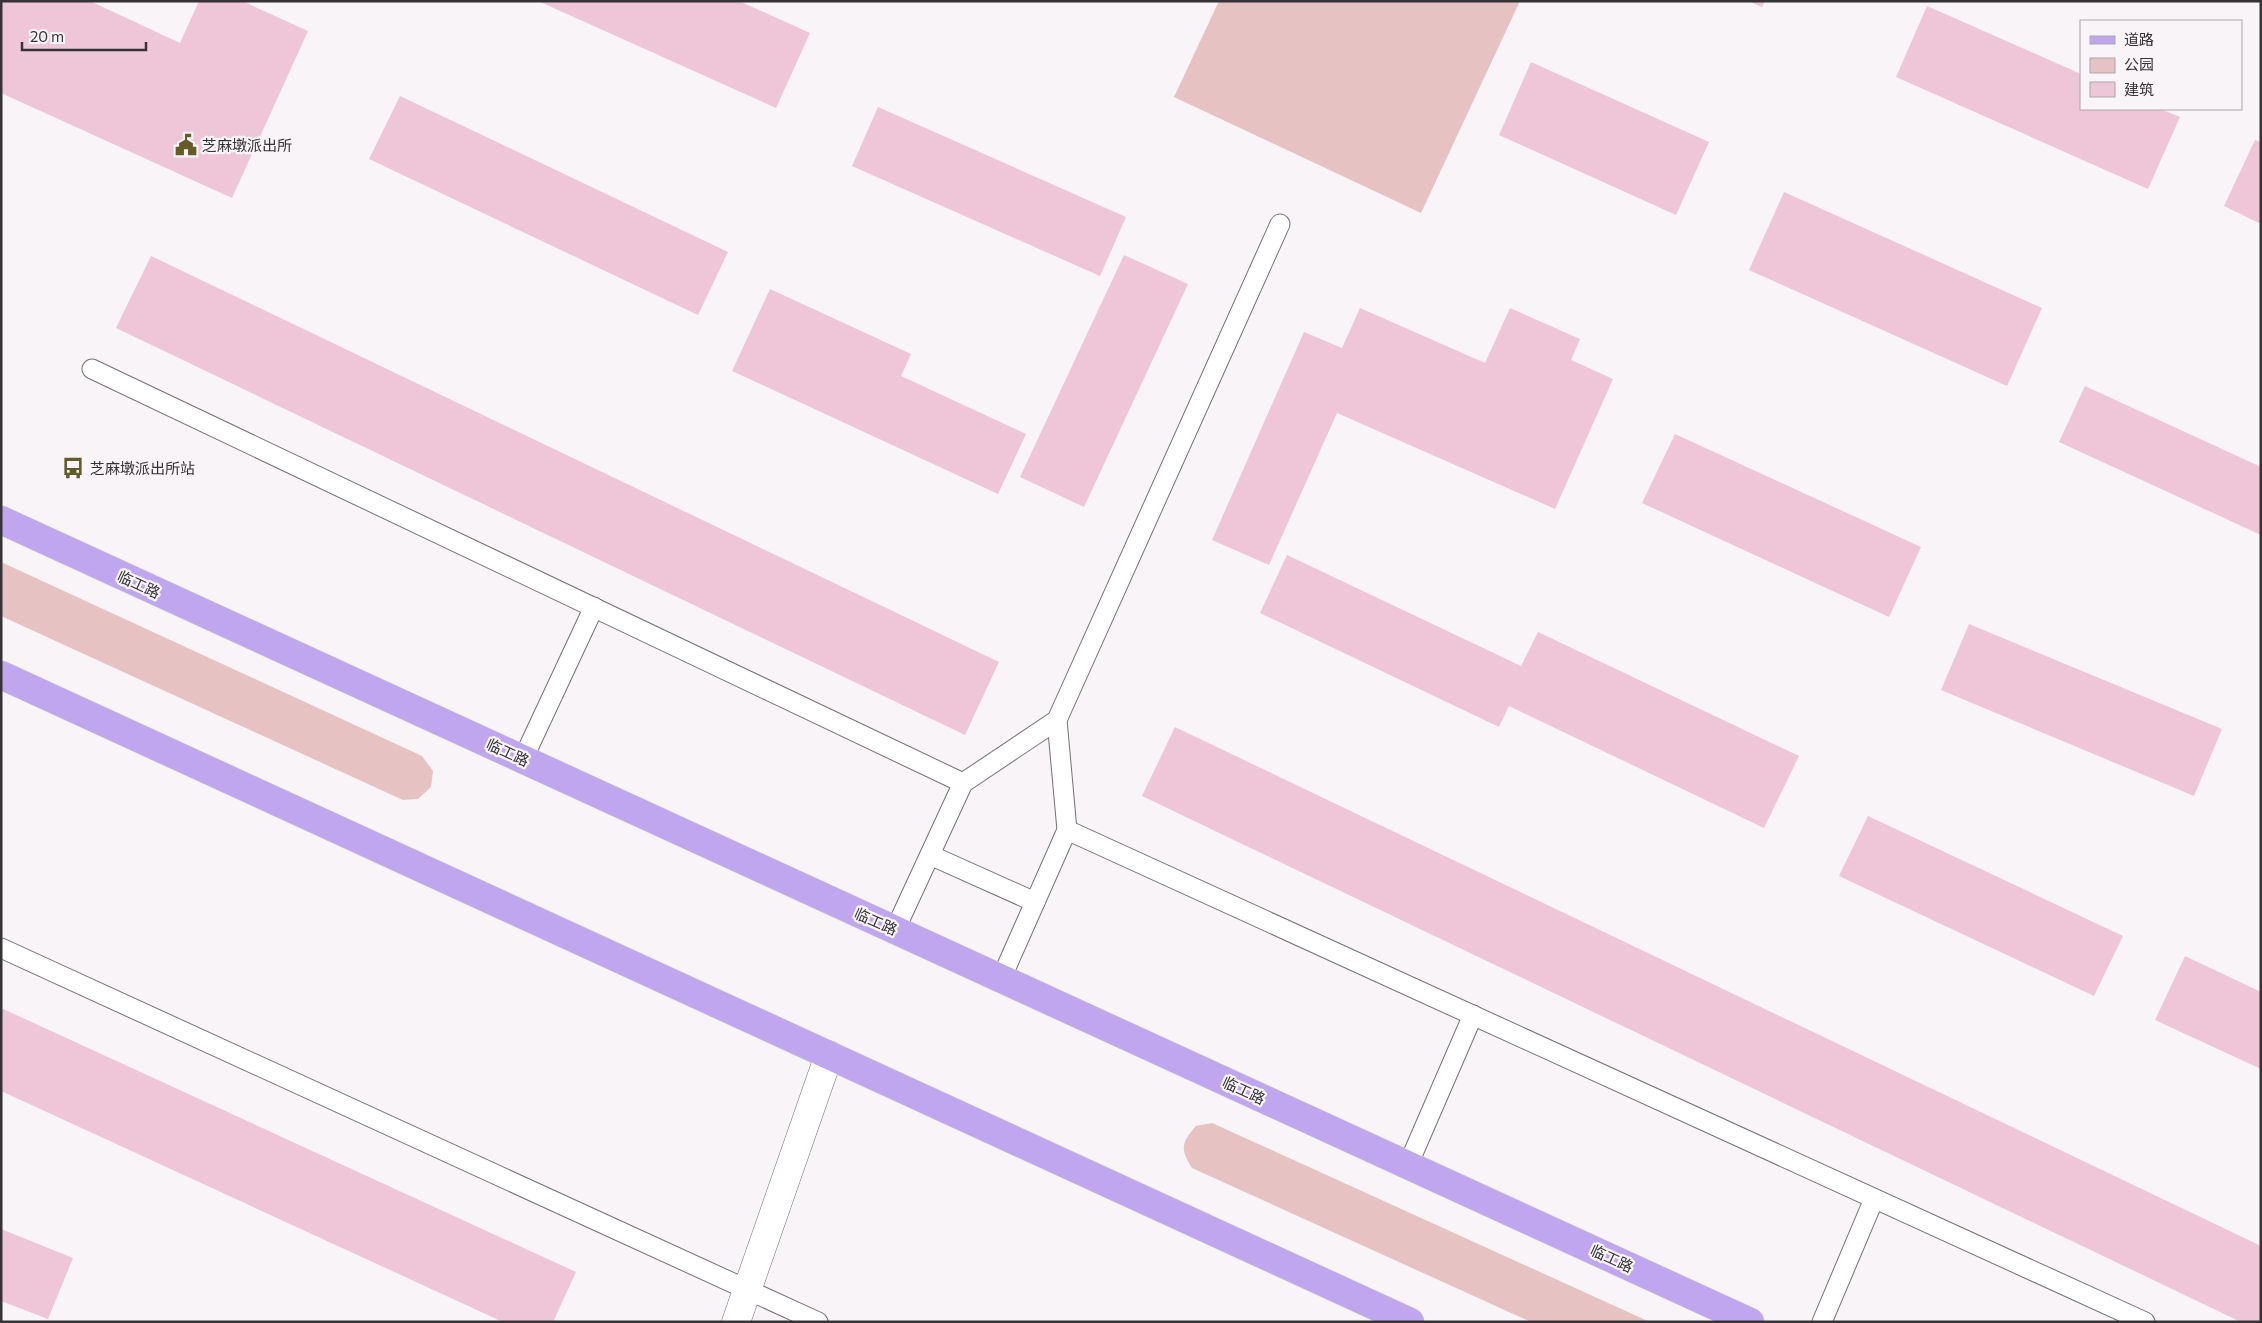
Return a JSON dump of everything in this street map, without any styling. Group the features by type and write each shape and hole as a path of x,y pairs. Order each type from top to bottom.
{"main road":[{"name":"临工路","path":"1,520 1750,1322"},
{"path":"1,675 1410,1322"}],"street":[{"path":"736,1322 829,1055"}],"lane":[{"path":"1001,979 1067,830 1057,720 1280,224"},
{"path":"92,369 964,782"},
{"path":"523,759 594,607"},
{"path":"895,930 964,782 1057,720"},
{"path":"1067,830 2145,1322"},
{"path":"930,855 1035,902"},
{"path":"1,948 818,1322"},
{"path":"1408,1165 1473,1015"},
{"path":"1822,1322 1874,1199"}],"green space":[{"path":"1219,1 1520,1 1421,213 1174,97"},
{"path":"1,562 422,756 433,771 431,787 418,799 403,800 1,616"},
{"path":"1212,1123 1650,1322 1531,1322 1192,1168 1184,1151 1187,1137 1196,1126"}],"building":[{"name":"芝麻墩派出所","path":"1,1 90,1 180,43 199,1 242,1 308,31 232,198 1,93"},
{"path":"538,1 739,1 810,33 776,108"},
{"path":"1748,1 1765,1 1762,7"},
{"path":"1927,6 2080,74 2080,110 2162,110 2180,117 2148,189 1896,77"},
{"path":"1531,62 1709,142 1676,215 1499,135"},
{"path":"400,96 728,252 698,315 369,159"},
{"path":"878,107 1126,217 1100,276 852,166"},
{"path":"2255,140 2261,142 2261,224 2224,206"},
{"path":"1784,192 2042,308 2007,386 1749,270"},
{"path":"1124,255 1188,284 1084,507 1020,477"},
{"path":"151,256 999,662 965,735 116,328"},
{"path":"770,289 911,354 901,376 1026,434 998,494 732,371"},
{"path":"1360,308 1485,363 1510,308 1580,339 1571,360 1613,379 1555,509 1337,413 1269,565 1212,540 1304,332 1342,348"},
{"path":"2085,386 2261,467 2261,535 2059,442"},
{"path":"1675,434 1921,547 1889,617 1642,503"},
{"path":"1287,555 1521,666 1538,632 1799,756 1764,828 1509,706 1499,727 1260,613"},
{"path":"1969,624 2222,729 2194,796 1941,690"},
{"path":"1175,727 2261,1246 2261,1322 2241,1322 1142,796"},
{"path":"1868,816 2123,936 2094,996 1839,876"},
{"path":"2185,956 2261,992 2261,1069 2155,1020"},
{"path":"1,1008 576,1272 553,1322 503,1322 1,1091"},
{"path":"1,1229 73,1258 48,1319 1,1301"}],"place":[{"name":"芝麻墩派出所","path":"186,145"},
{"name":"芝麻墩派出所站","path":"73,468"}]}
